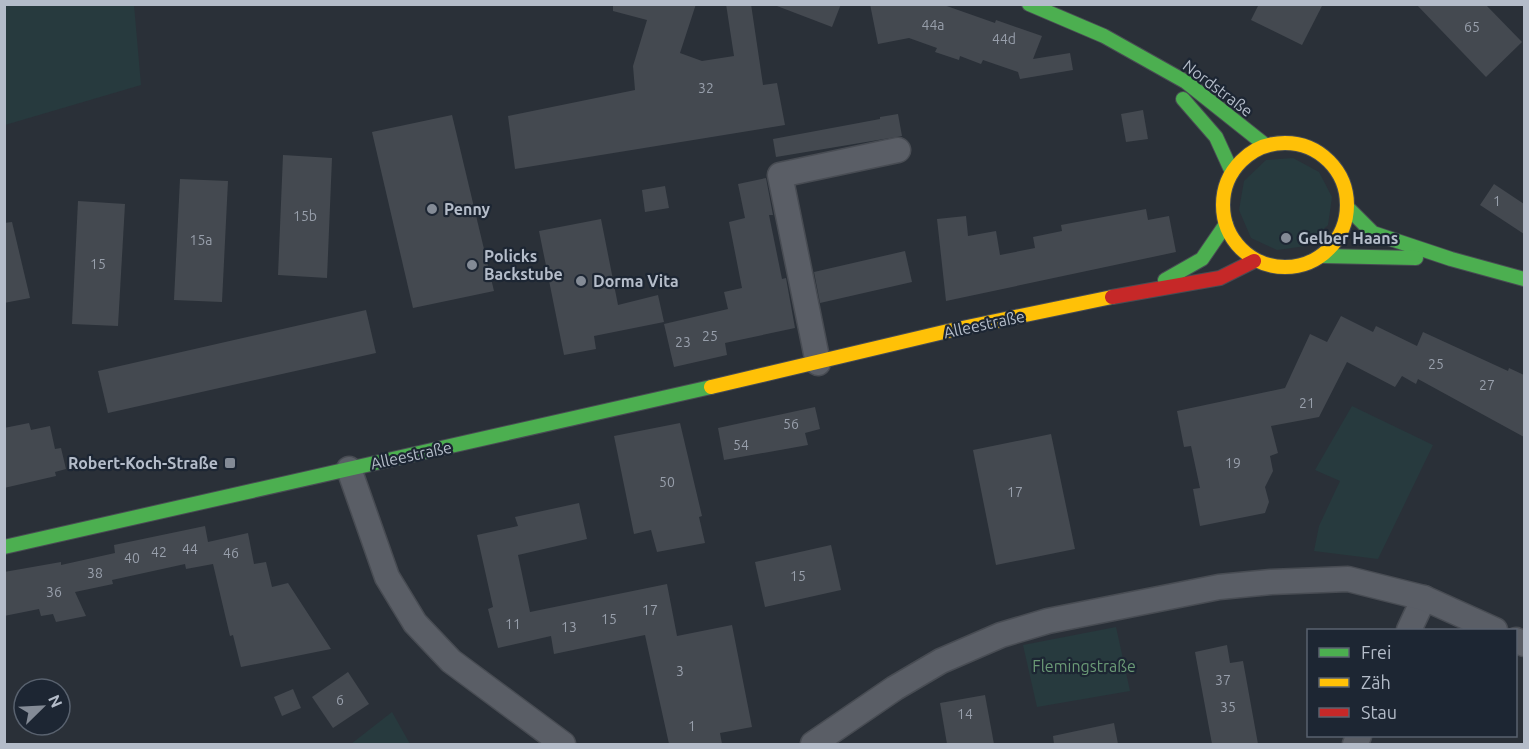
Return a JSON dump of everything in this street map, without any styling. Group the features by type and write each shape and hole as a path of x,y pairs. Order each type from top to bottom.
{"main road":[{"name":"Nordstraße","path":"1029,4 1104,36 1186,82 1264,144"},
{"name":"Nordstraße","path":"1150,61 1216,137 1232,172"},
{"path":"1324,256 1341,236 1348,209 1342,178 1323,154 1295,142 1264,144 1244,156 1232,172 1222,196 1226,224 1238,245 1254,261 1276,267 1300,266 1324,256 1451,259"},
{"path":"1348,209 1373,233 1451,259 1524,279"},
{"name":"Alleestraße","path":"1151,289 1202,259 1226,224"},
{"name":"Alleestraße","path":"4,547 112,525 948,331 1151,289 1220,278 1254,261"}],"street":[{"path":"818,363 780,175 898,150"},
{"path":"349,469 387,577 415,623 451,661 563,744"},
{"path":"813,744 896,688 941,662 1001,635 1048,621 1219,587 1270,582 1348,579 1424,598 1493,629"},
{"path":"1409,629 1424,598"}],"green space":[{"path":"5,4 134,5 141,85 5,125"},
{"path":"1293,158 1319,172 1332,197 1328,225 1306,246 1277,250 1251,238 1239,210 1244,181 1266,160"},
{"path":"1352,406 1433,445 1378,559 1314,551 1319,526 1340,481 1315,470"},
{"name":"Flemingstraße","path":"1116,627 1130,691 1037,707 1023,645"},
{"path":"392,712 410,744 351,744"}],"building":[{"path":"613,4 696,4 680,53 702,61 734,56 726,4 751,4 763,85 777,83 785,125 515,169 508,116 635,90 633,66 647,20 613,11"},
{"path":"778,4 841,4 832,27 777,6"},
{"path":"870,4 941,4 995,23 996,20 1042,36 1033,59 1070,53 1073,70 1020,79 1018,72 983,60 981,64 960,56 959,60 935,52 937,48 909,38 878,44"},
{"path":"1259,4 1323,4 1302,45 1251,20"},
{"path":"1416,4 1485,4 1522,42 1486,77"},
{"path":"1143,110 1148,139 1126,142 1121,114"},
{"path":"898,114 902,136 776,157 773,139"},
{"name":"Penny","path":"452,115 494,291 413,308 372,132"},
{"path":"283,155 332,158 327,278 278,275"},
{"path":"766,178 773,215 769,215 782,279 786,278 795,328 725,343 727,355 674,367 664,324 728,309 724,292 742,288 729,222 745,218 738,184"},
{"path":"180,179 228,181 222,302 174,300"},
{"path":"1494,184 1524,204 1524,234 1480,205"},
{"path":"665,186 669,208 645,212 642,190"},
{"path":"78,201 125,204 118,326 72,324"},
{"path":"1146,209 1148,220 1169,216 1176,252 946,301 937,219 966,216 968,236 996,231 1000,255 1035,248 1033,237 1062,231 1061,225"},
{"name":"Dorma Vita","path":"601,219 618,305 658,295 664,322 594,336 596,349 564,355 539,231"},
{"path":"12,222 30,298 4,303 4,223"},
{"path":"905,251 912,282 820,303 814,272"},
{"path":"366,310 376,353 108,413 98,371"},
{"path":"1341,316 1373,332 1376,326 1417,346 1423,332 1508,371 1509,368 1524,375 1524,437 1418,379 1416,384 1402,376 1395,387 1347,362 1319,417 1271,426 1278,453 1270,456 1273,471 1265,487 1269,502 1265,513 1200,526 1193,489 1200,488 1191,446 1184,447 1177,411 1285,388 1310,334 1327,342"},
{"path":"815,407 820,429 805,433 808,445 724,460 718,428"},
{"path":"29,423 31,430 50,426 55,449 61,448 66,469 55,472 56,476 4,488 4,428"},
{"path":"680,423 702,516 699,517 705,543 657,552 651,530 634,534 614,436"},
{"path":"1051,434 1075,549 996,565 973,450"},
{"path":"579,503 587,539 518,555 530,612 667,584 677,636 732,625 752,727 720,733 722,744 669,744 645,635 554,654 551,636 498,648 488,609 493,607 477,535 518,526 515,517"},
{"path":"205,526 208,542 248,533 254,564 266,562 272,587 288,583 331,649 241,667 233,635 230,636 213,564 186,569 185,564 112,580 113,584 75,592 86,616 56,622 53,614 41,616 39,609 4,616 4,572 61,562 61,565 115,553 114,545"},
{"path":"831,545 841,590 765,607 755,562"},
{"path":"1227,645 1230,663 1243,661 1258,744 1212,744 1195,652"},
{"path":"348,672 369,704 333,728 312,697"},
{"path":"293,689 301,708 282,716 274,697"},
{"path":"985,695 994,744 947,744 940,703"},
{"path":"1114,723 1118,744 1054,744 1053,736"}],"traffic: fast":[{"path":"1029,4 1104,36 1186,82 1264,144"},
{"path":"1183,99 1216,137 1232,172"},
{"path":"1349,209 1373,233 1451,259 1524,279"},
{"path":"1165,280 1202,259 1226,224"},
{"path":"1324,256 1416,258"},
{"path":"4,547 711,387"}],"traffic: slow":[{"path":"1285,143 1309,147 1329,161 1343,181 1347,205 1343,229 1329,249 1309,263 1285,267 1261,263 1241,249 1227,229 1223,205 1227,181 1241,161 1261,147 1285,143"},
{"path":"711,387 948,331 1112,297"}],"traffic: jam":[{"path":"1112,297 1220,278 1254,261"}],"place":[{"name":"Penny","path":"432,209"},
{"name":"Gelber Haans","path":"1286,238"},
{"name":"Policks Backstube","path":"472,265"},
{"name":"Dorma Vita","path":"581,281"},
{"name":"Robert-Koch-Straße","path":"230,463"}]}
